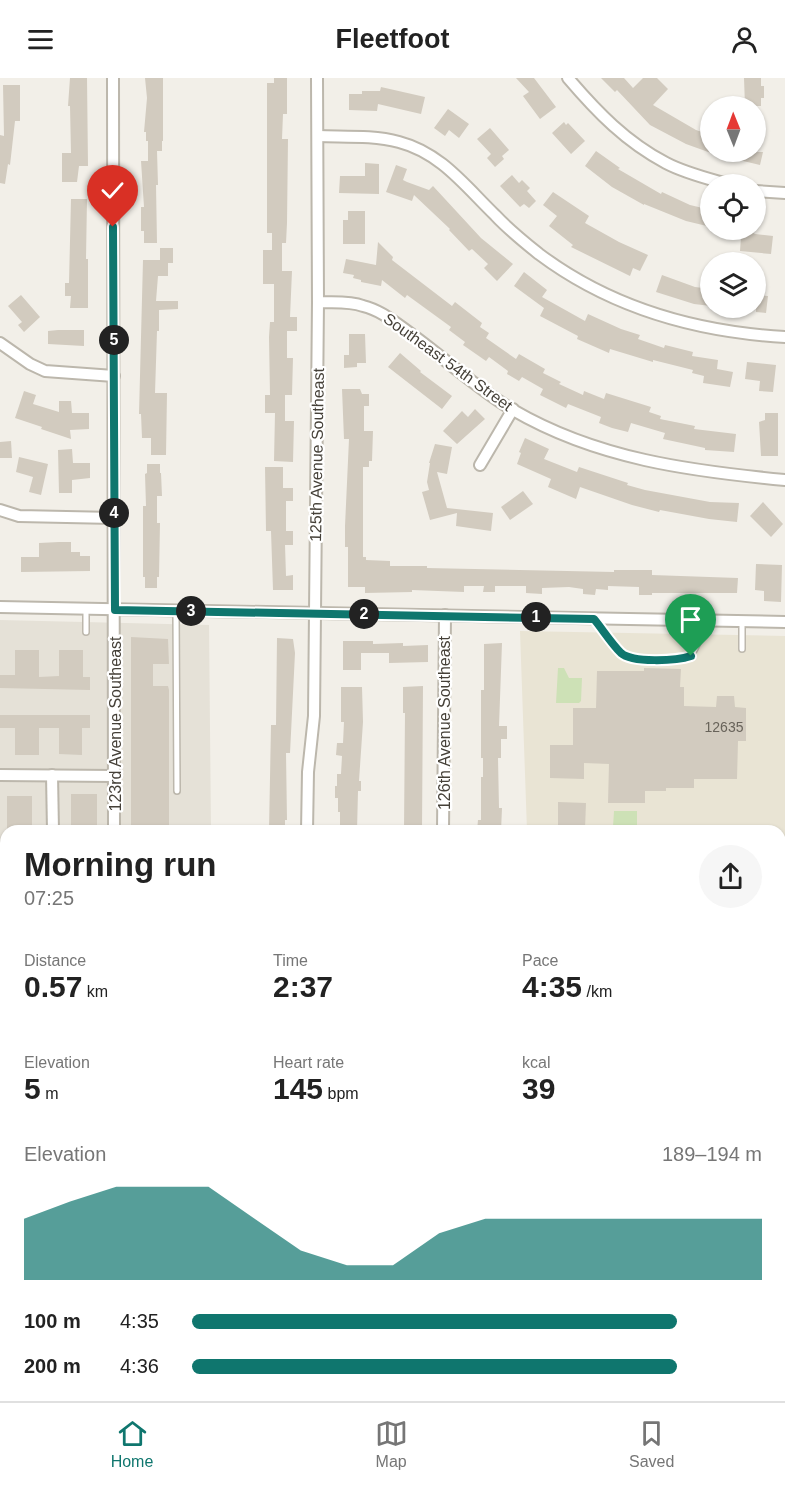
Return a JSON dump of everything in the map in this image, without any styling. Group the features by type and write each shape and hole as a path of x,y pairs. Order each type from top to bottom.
{"street":[{"name":"123rd Avenue Southeast","path":"113,78 114,825"},
{"name":"125th Avenue Southeast","path":"307,825 308,772 314,716 318,302 317,78"},
{"path":"568,78 596,111 635,144 666,163 700,175"},
{"path":"318,136 377,137 413,146 430,154 448,167 495,216 539,254 599,291 631,305 717,331 785,337"},
{"path":"766,192 785,193"},
{"name":"Southeast 54th Street","path":"318,302 352,303 374,310 513,410 586,443 672,467 785,480"},
{"path":"0,343 30,364 45,371 114,376"},
{"path":"480,465 513,410"},
{"path":"0,510 19,516 114,518"},
{"path":"0,607 785,622"},
{"name":"126th Avenue Southeast","path":"443,825 445,615"},
{"path":"0,775 114,776"},
{"path":"52,775 53,825"}],"lane":[{"path":"86,609 86,632"},
{"path":"176,611 177,790"},
{"path":"594,619 622,654 633,659 680,660 691,656 709,621"},
{"path":"742,622 742,650"}],"shaded area":[{"path":"0,620 209,625 211,825 0,825"},
{"path":"520,631 785,636 785,825 527,825"}],"green space":[{"path":"558,668 564,668 569,678 582,678 579,703 556,703"},
{"path":"614,811 637,811 637,825 613,825"}],"building":[{"path":"70,78 87,78 88,166 79,166 77,182 62,182 62,153 71,153 70,106 68,106"},
{"path":"145,78 163,78 163,141 162,151 157,151 157,243 144,243 144,231 141,231 141,207 144,207 141,161 148,161 148,141 146,141 146,132 144,132 147,98"},
{"path":"274,78 287,78 287,114 283,114 282,139 288,139 287,223 286,243 282,243 282,271 292,271 290,317 297,317 297,331 287,331 287,358 293,358 292,395 285,395 285,421 294,421 293,462 274,461 275,413 265,413 265,395 270,395 270,322 274,322 274,284 263,284 263,250 272,250 272,233 267,233 267,83 274,83"},
{"path":"516,78 534,78 556,107 540,119 523,96 529,92"},
{"path":"601,78 624,78 633,88 643,78 657,78 668,89 653,105 700,131 700,149 650,125 617,90 615,92"},
{"path":"744,78 761,78 764,96 745,96"},
{"path":"3,85 20,85 20,121 15,121 10,165 8,164 5,184 0,183 0,135 4,136"},
{"path":"381,87 425,97 421,114 378,104 377,111 349,110 349,94 380,91"},
{"path":"448,109 469,124 459,138 449,130 445,136 434,128"},
{"path":"564,122 566,125 568,123 585,141 571,154 552,133"},
{"path":"490,128 509,150 502,156 504,159 495,167 487,158 491,154 477,139"},
{"path":"596,151 620,168 618,169 661,194 662,192 700,207 700,224 644,205 612,187 585,166"},
{"path":"365,163 379,164 379,194 339,193 340,176 365,176"},
{"path":"396,165 407,169 403,180 429,190 433,186 481,238 513,264 497,281 484,268 488,264 472,249 469,251 450,229 414,195 412,201 386,192"},
{"path":"512,175 519,183 522,180 530,188 527,191 536,201 529,208 524,204 520,207 500,186"},
{"path":"553,192 589,216 585,223 648,255 640,271 633,268 630,276 571,247 573,245 549,226 557,216 543,205"},
{"path":"71,199 87,199 88,308 70,308 71,296 65,296 65,283 69,283"},
{"path":"348,211 365,211 365,244 343,244 343,220 348,220"},
{"path":"766,235 773,236 771,254 740,251 741,240 766,240"},
{"path":"378,242 393,257 392,260 452,306 455,302 482,323 480,327 489,333 486,338 516,359 519,354 545,369 543,373 561,382 559,384 583,395 584,391 604,399 606,393 651,407 649,412 661,416 660,419 695,426 694,429 736,434 734,452 705,450 705,448 663,439 665,433 631,423 628,432 612,428 599,423 601,417 568,404 566,408 540,395 543,389 522,377 519,381 507,374 508,371 489,357 486,361 463,345 465,342 449,330 451,327 407,295 405,298 382,280 381,286 361,282 353,278 354,275 343,273 346,259 376,265"},
{"path":"160,248 173,248 173,263 168,263 168,276 158,276 156,301 178,301 178,309 159,310 155,393 167,393 166,455 151,455 151,438 142,438 141,414 139,414 143,260 160,260"},
{"path":"524,272 547,290 542,297 585,321 588,314 640,335 638,339 664,348 665,345 693,352 692,356 718,360 717,369 733,372 730,387 703,383 704,376 692,373 693,370 653,360 653,362 610,349 609,353 577,339 578,336 540,316 544,308 514,286"},
{"path":"662,275 700,288 700,305 694,304 656,292"},
{"path":"21,295 40,317 24,332 18,325 22,322 8,306"},
{"path":"84,330 84,346 48,344 48,331"},
{"path":"349,334 365,334 366,363 357,363 357,367 344,368 344,355 349,355"},
{"path":"400,353 420,372 452,396 442,409 388,367"},
{"path":"747,362 776,365 773,392 759,391 760,381 745,379"},
{"path":"342,389 360,389 362,394 369,394 369,406 364,406 364,431 373,431 372,461 369,461 369,467 363,467 363,557 366,557 366,560 390,561 390,566 427,566 427,568 614,572 614,570 652,570 652,575 738,578 737,593 639,595 639,587 608,586 608,590 596,589 595,595 583,594 583,589 569,587 542,588 542,594 526,593 526,586 495,586 495,592 483,592 484,586 464,586 464,592 412,590 412,592 365,593 365,587 348,587 348,547 345,547 345,526 349,439 344,439"},
{"path":"24,391 36,395 33,404 59,412 59,401 71,401 72,413 89,413 89,429 70,430 71,439 15,418"},
{"path":"475,409 485,419 457,444 443,431 462,411 468,417"},
{"path":"765,413 778,413 778,456 761,456 759,422 765,420"},
{"path":"525,438 549,449 544,459 577,472 579,467 645,490 710,502 739,503 737,522 660,510 659,512 580,487 576,499 548,487 551,479 517,464"},
{"path":"11,441 12,458 0,458 0,442"},
{"path":"435,444 452,447 447,474 437,472 447,508 493,513 491,531 456,526 457,513 430,520 422,492 429,490 427,482 429,463"},
{"path":"72,449 73,463 90,463 90,478 72,480 72,493 59,493 58,450"},
{"path":"19,457 48,464 41,495 29,492 33,477 16,472"},
{"path":"147,464 160,464 161,473 162,496 157,496 157,523 160,523 157,588 145,588 145,577 143,577 143,506 146,506"},
{"path":"265,467 283,467 283,488 293,488 293,501 286,501 286,531 293,531 293,545 285,545 286,576 293,575 293,590 273,590 271,531 266,531"},
{"path":"523,491 533,504 510,520 501,507"},
{"path":"763,502 783,524 771,537 750,516"},
{"path":"71,542 71,552 80,552 80,556 90,556 90,571 21,572 21,557 39,557 39,543"},
{"path":"756,564 782,565 781,602 764,601 764,591 755,590"},
{"path":"131,637 168,639 169,664 153,664 153,686 168,686 169,690 169,825 131,825"},
{"path":"277,638 293,639 295,653 290,753 286,753 287,820 285,820 285,825 269,825 271,725 276,725"},
{"path":"343,641 373,641 373,644 403,643 403,646 428,645 428,662 389,663 389,653 361,653 361,670 343,670"},
{"path":"502,643 499,726 507,726 507,739 501,739 501,758 498,758 501,825 478,825 478,820 481,820 481,777 483,777 481,690 484,690 484,644"},
{"path":"15,650 39,650 39,677 59,676 59,650 83,650 83,677 90,677 90,690 0,688 0,675 15,675"},
{"path":"644,668 681,669 680,687 684,687 684,706 716,707 717,696 734,696 735,707 746,708 746,741 738,741 737,779 694,779 694,788 645,791 645,803 608,803 609,764 584,763 584,779 550,778 550,745 573,745 573,708 596,708 597,671 644,671"},
{"path":"423,686 422,825 404,825 405,713 403,713 403,687"},
{"path":"341,687 362,687 363,722 359,781 361,781 361,791 358,791 357,825 340,825 338,798 335,798 337,774 341,774 342,756 336,755 337,743 343,743 344,722 341,722"},
{"path":"0,715 90,715 90,728 82,728 82,755 59,754 59,728 39,728 39,755 15,755 15,728 0,728"},
{"path":"71,794 97,794 97,825 71,825"},
{"path":"7,796 32,796 32,825 7,825"},
{"path":"558,802 586,803 585,825 558,825"}],"route":[{"path":"113,227 115,610 594,619 622,654 633,659 680,660 691,656"}]}
